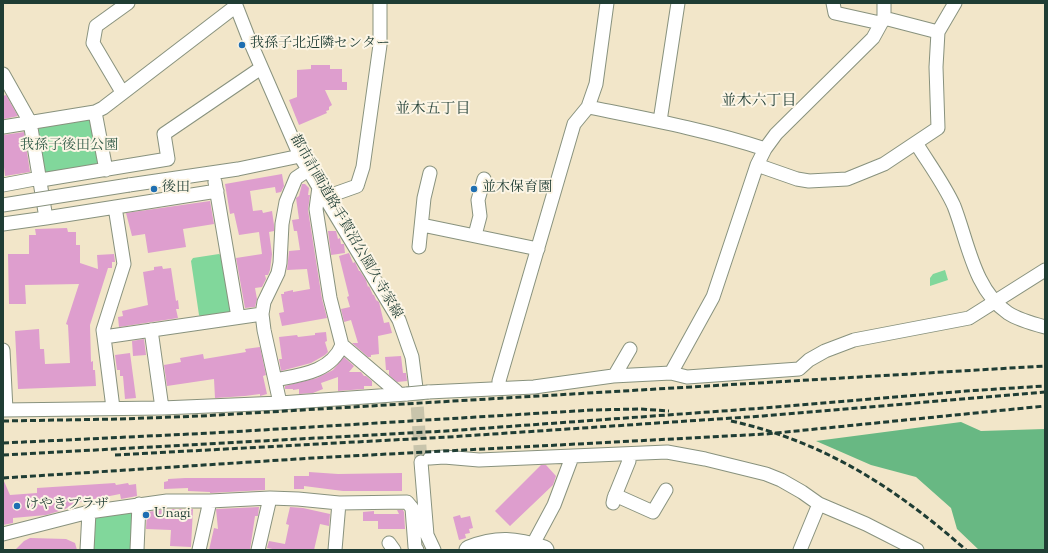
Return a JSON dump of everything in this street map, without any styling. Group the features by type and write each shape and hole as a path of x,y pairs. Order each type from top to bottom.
{"highway":[{"path":"480,548 506,542 538,548"}],"street":[{"path":"122,92 93,43 96,26 128,3"},
{"path":"380,3 380,45 363,167 357,186 323,192 316,208 330,298 342,345 396,391 412,392"},
{"path":"499,388 499,381 574,124 588,107 596,84 607,3"},
{"path":"660,121 678,3"},
{"path":"833,3 835,13 882,20 938,32"},
{"path":"671,373 713,297 757,166 765,149 776,134 873,38 882,20 884,3"},
{"path":"757,166 797,179 809,181 847,179 884,164 938,128 936,67 938,32 955,3"},
{"path":"3,127 96,112 103,108 230,6"},
{"name":"都市計画道路手賀沼公園久寺家線","path":"230,6 261,68 300,156 399,320 412,357 412,392"},
{"path":"3,185 168,160 164,134 261,68"},
{"path":"3,74 30,122 46,218"},
{"path":"588,107 660,121 728,137 765,149"},
{"path":"96,112 106,170"},
{"path":"916,143 940,179 953,204 972,259 983,283 995,302 1009,314 1045,327"},
{"path":"3,205 214,173 300,156"},
{"path":"280,403 264,330 262,314 264,302 278,273 282,224 286,202 296,178 308,170"},
{"path":"214,173 238,317"},
{"path":"419,247 424,198 430,173"},
{"path":"475,235 480,216 478,200 484,179"},
{"path":"3,224 217,191"},
{"path":"113,408 103,330 124,264 115,207"},
{"path":"422,225 538,249"},
{"path":"3,350 4,410 162,408 280,403 412,392 534,387 616,376 671,373 687,377 799,369 809,360 825,351 854,340 970,318 1045,270"},
{"path":"104,338 262,314"},
{"path":"151,330 162,408"},
{"path":"275,380 306,375 326,365 338,355 342,345"},
{"path":"616,376 616,373 630,349"},
{"path":"434,550 427,535 425,460 444,457 479,460 667,452 683,454 766,474 802,492 819,504 866,524 916,550"},
{"path":"628,454 629,461 614,499 653,512 666,490"},
{"path":"538,548 572,457"},
{"path":"258,550 270,498"},
{"path":"3,534 89,512 167,501 210,501 270,498 339,503 407,502 412,508 415,548 417,550"},
{"path":"199,550 210,501"},
{"path":"335,550 339,503"},
{"path":"137,550 139,504"},
{"path":"800,550 819,504"},
{"path":"87,550 89,512"}],"green space":[{"name":"我孫子後田公園","path":"90,118 101,168 46,176 38,130 41,126"},
{"path":"219,254 224,258 232,310 228,315 203,319 199,315 191,261 193,258"},
{"path":"945,270 948,280 930,286 930,278 933,274"},
{"path":"961,422 981,431 1045,429 1045,550 979,550 957,529 951,508 916,477 871,465 816,441"},
{"path":"135,512 133,550 91,550 92,517"}],"building":[{"path":"311,65 330,65 330,69 342,69 342,82 347,82 347,90 325,90 332,105 329,107 329,110 326,111 327,113 299,125 289,100 297,97 297,70 311,69"},
{"path":"6,95 18,116 3,118 3,96"},
{"path":"24,132 30,172 5,176 3,135"},
{"path":"282,174 284,186 281,192 276,193 275,187 250,191 253,211 262,210 263,213 272,211 274,231 269,232 272,254 270,270 268,275 265,275 266,279 262,287 255,288 257,299 255,307 245,308 236,258 262,254 259,232 239,235 234,213 230,214 225,184"},
{"path":"302,184 305,184 309,188 308,195 310,195 308,210 322,299 327,318 282,326 279,313 284,312 281,294 293,290 293,292 310,289 307,269 287,270 289,251 300,250 297,231 294,231 292,220 299,219 296,198 299,196"},
{"path":"210,201 214,224 183,229 186,247 148,253 145,234 132,236 126,213"},
{"path":"67,228 68,232 76,232 76,245 80,245 80,263 98,269 97,255 114,254 115,262 112,262 112,268 108,268 90,325 91,362 93,361 93,370 95,370 96,386 18,389 15,331 39,329 40,349 44,349 45,364 70,363 68,325 66,324 79,284 25,285 26,304 9,304 8,254 29,254 29,235 36,235 35,229"},
{"path":"328,231 336,231 338,239 340,238 341,244 344,244 345,253 331,255"},
{"path":"349,253 353,263 355,262 359,271 366,280 368,287 369,286 376,300 379,302 384,323 389,322 392,333 378,336 379,354 371,355 371,357 368,357 352,343 358,343 351,320 344,322 341,309 350,307 347,297 349,296 339,256"},
{"path":"162,266 163,269 171,268 176,301 178,300 179,309 176,309 178,318 119,327 118,317 123,316 122,311 148,305 143,272 154,270 154,267"},
{"path":"326,332 327,341 325,342 328,352 325,355 311,363 281,371 279,359 282,359 279,337 297,335 298,337"},
{"path":"144,339 146,355 133,356 132,341"},
{"path":"260,347 266,375 263,376 267,394 260,396 260,394 215,398 214,379 167,386 164,365 181,362 180,358 203,354 204,359 246,352 245,349"},
{"path":"130,353 136,398 125,399 123,376 120,376 120,370 117,370 115,355"},
{"path":"401,356 403,373 406,373 407,381 397,382 389,375 389,370 386,370 385,357"},
{"path":"344,357 354,366 349,372 361,372 372,381 372,386 364,386 364,389 338,391 338,377 321,383 323,389 313,393 299,394 299,389 285,389 285,386 317,378 333,370"},
{"path":"541,465 546,465 556,476 553,485 510,526 495,511"},
{"path":"309,472 338,474 402,473 402,491 343,491 304,486 304,489 294,489 294,476 309,476"},
{"path":"265,478 265,490 210,493 188,491 188,488 164,489 164,482 168,481 168,479"},
{"path":"3,479 10,495 37,493 37,488 115,483 116,485 128,483 129,485 136,484 137,496 121,499 120,494 79,502 63,510 46,515 13,518 13,523 3,525"},
{"path":"259,507 258,516 255,516 250,550 209,550 214,528 218,529 216,509"},
{"path":"290,507 303,508 330,514 329,526 320,524 314,550 278,550 267,548 269,541 285,544 289,525 286,524"},
{"path":"168,509 193,509 191,547 170,546 171,530 146,529 147,512"},
{"path":"397,510 403,510 404,512 405,529 378,529 378,521 363,521 363,512 374,511 374,514 399,514"},
{"path":"460,515 461,518 470,516 473,528 469,529 470,533 465,534 466,538 459,540 453,517"},
{"path":"30,538 66,539 75,543 77,550 15,550 24,541"}],"tunnel":[{"path":"416,388 421,462"}],"railway":[{"path":"3,421 201,416 1045,366"},
{"path":"3,455 446,431 1045,386"},
{"path":"115,455 448,437 763,416 1045,392"},
{"path":"3,478 313,458 766,434 1045,406"},
{"path":"3,443 212,433 593,410 641,409 669,411"},
{"path":"731,421 765,430 797,441 827,454 857,470 913,506 966,550"}],"place":[{"name":"我孫子北近隣センター","path":"242,45"},
{"name":"後田","path":"154,189"},
{"name":"並木保育園","path":"474,189"},
{"name":"けやきプラザ","path":"17,506"},
{"name":"Unagi","path":"146,515"}],"district":[{"name":"並木六丁目","path":"759,102"},
{"name":"並木五丁目","path":"433,110"}]}
